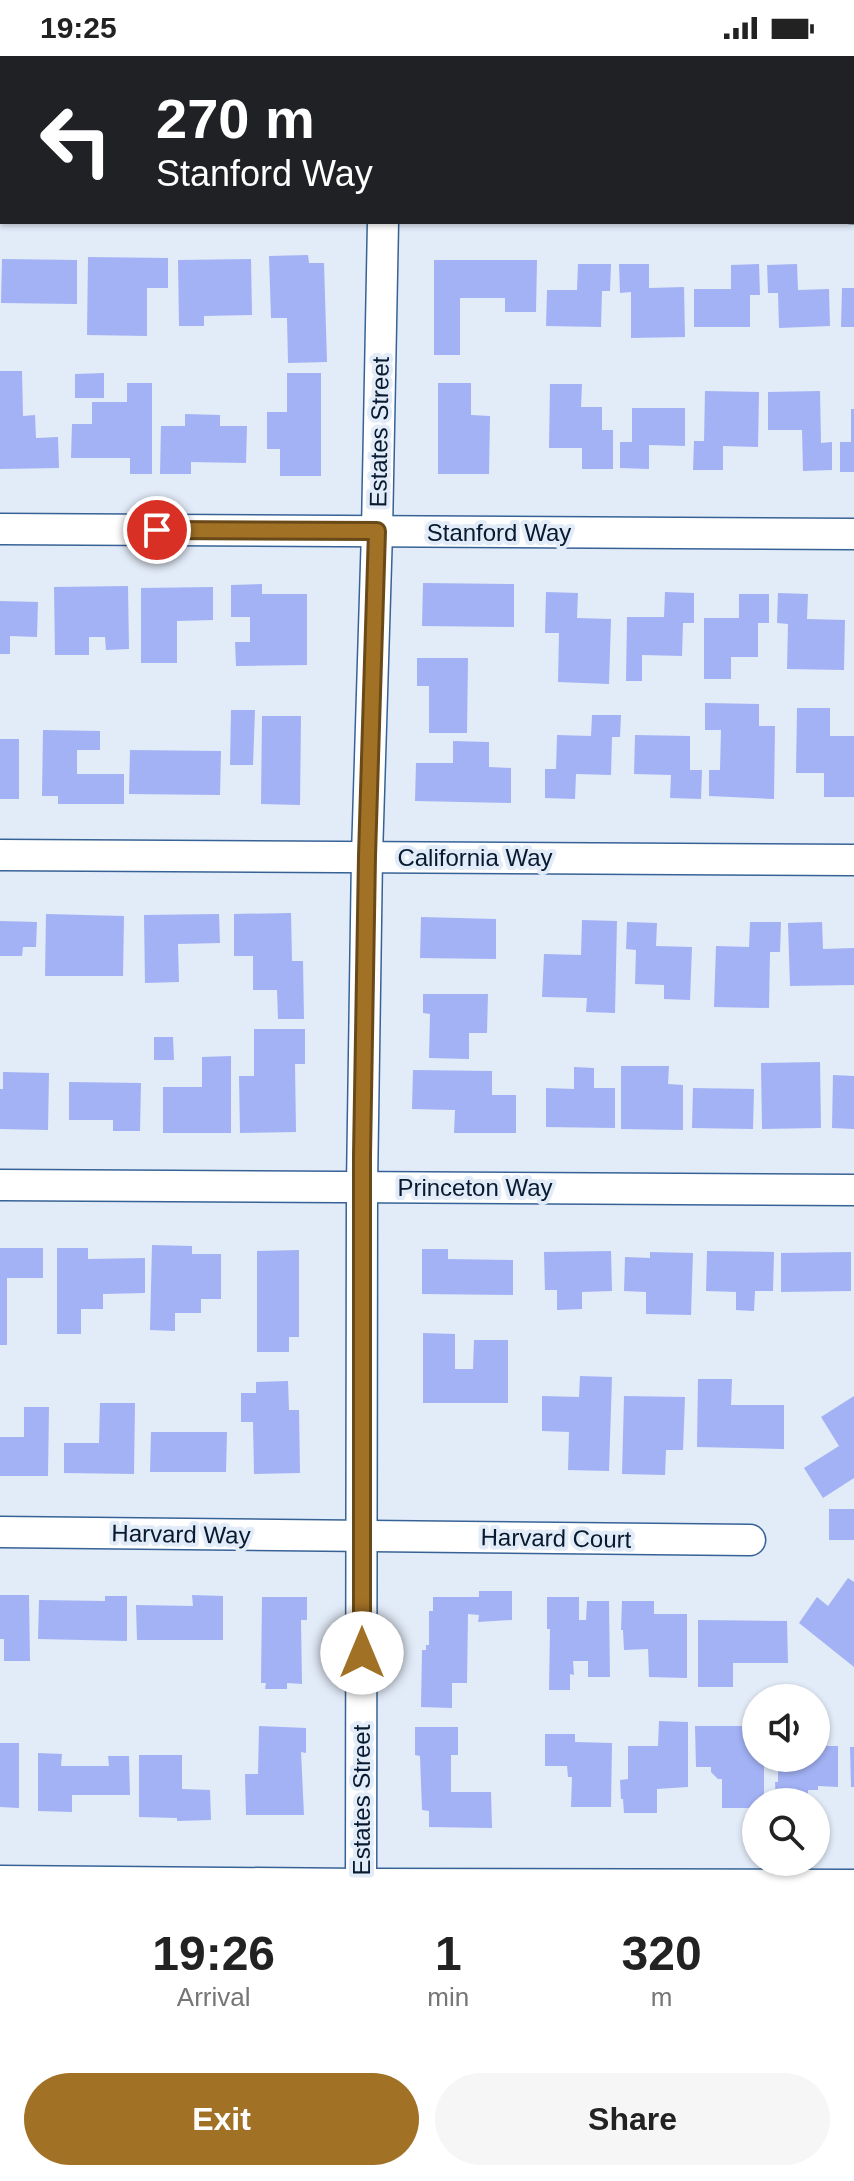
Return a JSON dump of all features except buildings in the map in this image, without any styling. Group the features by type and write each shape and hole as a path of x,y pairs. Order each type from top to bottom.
{"main road":[{"path":"0,1887 854,1891"}],"street":[{"name":"Estates Street","path":"361,1890 362,1186 383,224"},
{"name":"Stanford Way","path":"0,529 854,534"},
{"name":"California Way","path":"0,855 854,860"},
{"name":"Princeton Way","path":"0,1185 854,1190"},
{"name":"Harvard Way","path":"0,1532 362,1536"},
{"name":"Harvard Court","path":"362,1536 750,1540"}],"route":[{"path":"157,530 377,531 362,1156 362,1653"}]}
